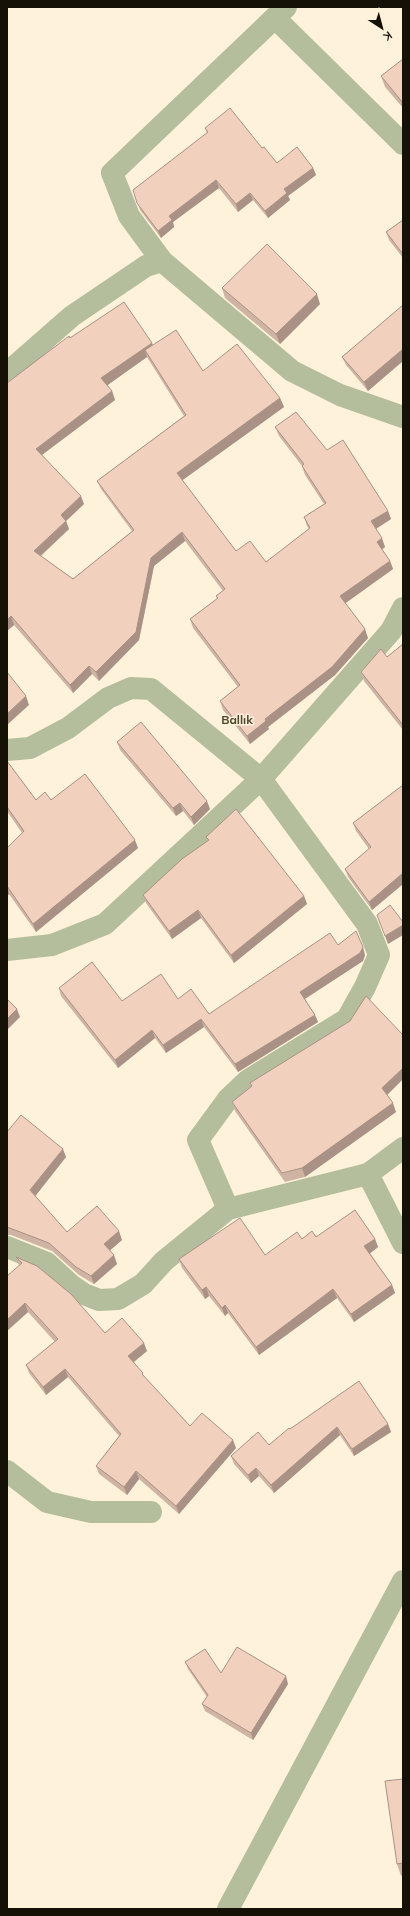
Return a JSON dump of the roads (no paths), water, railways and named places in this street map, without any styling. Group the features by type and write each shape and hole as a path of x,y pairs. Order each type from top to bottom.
{"street":[{"path":"403,144 281,12 112,173 129,216 162,261 292,371 340,395 403,417"},
{"path":"7,373 72,316 146,266 162,261"},
{"path":"7,950 52,945 105,924 261,780 391,631 403,608"},
{"path":"7,750 30,748 62,731 108,698 131,688 151,689 261,780 367,924 378,955 365,987 347,1019 248,1080 228,1099 198,1140 228,1209"},
{"path":"7,1247 47,1263 71,1285 84,1294 99,1300 118,1299 143,1284 164,1261 228,1209 368,1174 403,1148"},
{"path":"368,1174 403,1243"},
{"path":"7,1471 47,1502 91,1512 151,1512"},
{"path":"228,1909 403,1581"}],"district":[{"name":"Ballık","path":"237,720"}]}
